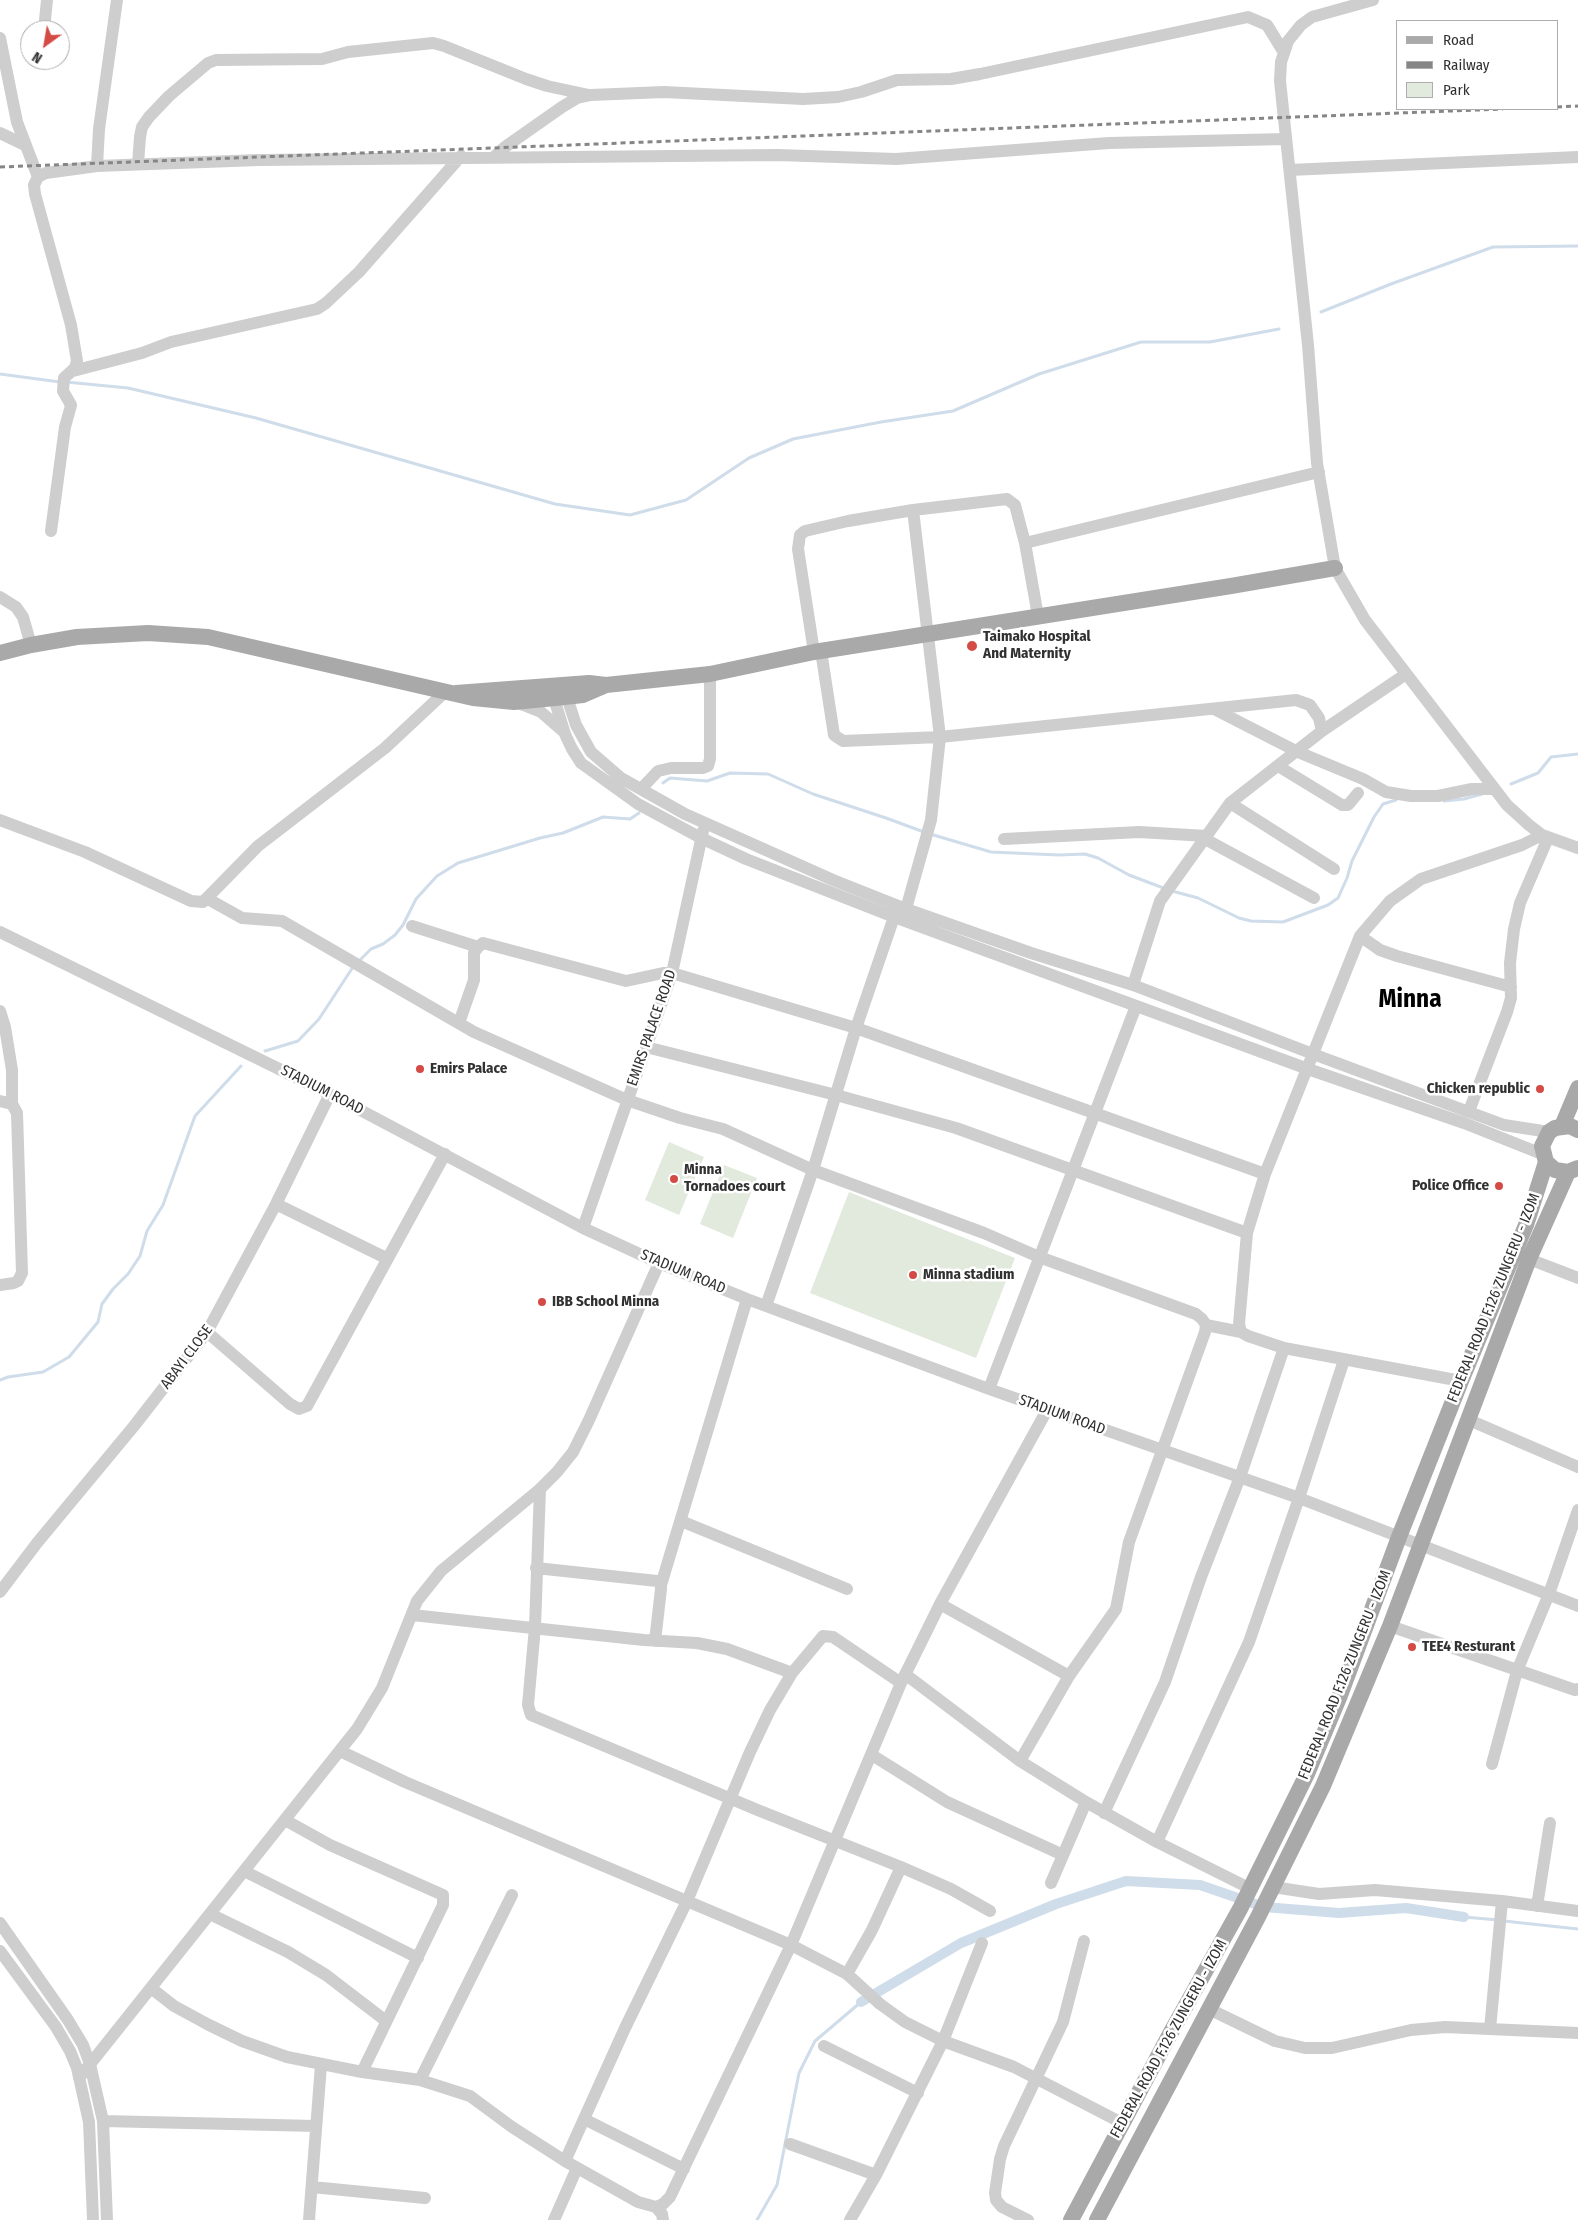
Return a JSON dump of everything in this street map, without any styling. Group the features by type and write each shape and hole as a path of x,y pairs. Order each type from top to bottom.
{"main road":[{"path":"0,653 77,637 148,633 208,637 473,698 514,702 589,682 606,685 710,674 818,652 1335,568"},
{"path":"451,692 559,691"},
{"path":"1563,1129 1578,1088"},
{"name":"FEDERAL ROAD F.126 ZUNGERU - IZOM","path":"1070,2220 1240,1909 1307,1774 1339,1698 1399,1537 1461,1381 1526,1225 1544,1158 1542,1146 1563,1129"},
{"path":"1544,1158 1556,1170 1573,1170"},
{"name":"FEDERAL ROAD F.126 ZUNGERU - IZOM","path":"1097,2220 1258,1917 1323,1786 1390,1626 1530,1259 1573,1170"},
{"path":"1170,2034 1190,2044"}],"street":[{"path":"45,20 47,0"},
{"path":"97,166 99,129 117,0"},
{"path":"1373,0 1312,17 1300,25 1283,51 1280,81 1319,472 1335,568 1364,620 1494,789 1529,825 1545,836 1578,848"},
{"path":"494,157 505,146 562,107 578,98 591,95 664,92 803,100 838,97 861,92 897,80 951,78 980,74 1248,17 1258,19 1268,25 1283,51"},
{"path":"0,38 17,122 38,177"},
{"path":"138,164 142,127 149,117 168,96 208,63 216,60 322,59 348,52 433,43 546,86 591,95"},
{"path":"0,133 25,144"},
{"path":"51,532 65,427 71,404 67,380 77,361 75,344 35,194 34,185 38,177 46,173 97,166 268,159 778,155 896,159 1109,143 1286,139"},
{"path":"67,380 171,342 317,309 326,304 359,272 461,156"},
{"path":"1290,170 1578,157"},
{"path":"1025,543 1319,472"},
{"path":"1038,616 1025,543 1015,505 1007,499 913,510 848,521 805,531 800,535 798,549 834,735 838,740 849,742 940,737 1296,700 1310,705 1318,718 1322,731"},
{"path":"906,909 931,820 940,737 913,510"},
{"path":"0,597 16,608 23,617 32,645"},
{"path":"641,789 658,771 670,768 703,768 708,766 710,759 710,674"},
{"path":"1133,986 1160,901 1230,803 1298,752 1322,731 1406,674"},
{"path":"559,691 591,752 621,778 685,814 833,880 906,909 1031,953 1133,986 1504,1125 1563,1129"},
{"path":"559,691 566,734 577,758 602,780 638,804 701,838 746,859 894,917 1308,1069 1464,1124 1544,1158"},
{"path":"0,820 86,852 197,903 208,899 237,866 258,846 385,748 451,692"},
{"path":"514,702 541,712 566,734"},
{"path":"1214,708 1298,752 1363,779 1386,792 1411,796 1438,796 1472,790 1494,789"},
{"path":"1278,766 1342,805 1348,805 1358,793"},
{"path":"1230,803 1334,869"},
{"name":"EMIRS PALACE ROAD","path":"583,1228 672,973 701,838 706,823"},
{"path":"1004,839 1140,832 1206,837 1314,898"},
{"path":"1241,1332 1239,1324 1248,1233 1265,1174 1360,936 1390,900 1421,879 1522,846 1545,836"},
{"path":"1469,1111 1506,1012 1511,987 1510,963 1514,929 1520,903 1545,836"},
{"path":"208,899 242,918 282,921 459,1024 527,1057 627,1100 680,1118 723,1129 814,1170 984,1233 1039,1257 1196,1314 1206,1325 1241,1332 1284,1348 1461,1381"},
{"path":"766,1306 814,1170 856,1028 894,917"},
{"path":"412,926 478,947"},
{"name":"STADIUM ROAD","path":"0,932 330,1094 583,1228 659,1264 747,1299 989,1389 1299,1498 1578,1606"},
{"path":"1360,936 1380,950 1397,956 1511,987"},
{"path":"459,1024 473,987 474,953 483,943 626,981 663,973 672,973 856,1028 1265,1174"},
{"path":"989,1389 1136,1006"},
{"path":"0,1011 5,1027 12,1070 6,1102 17,1113 22,1273 18,1281 0,1285"},
{"path":"646,1047 836,1095 956,1128 1248,1233"},
{"name":"ABAYI CLOSE","path":"0,1592 37,1543 134,1426 207,1332 276,1204 330,1094"},
{"path":"207,1332 290,1404 299,1409 307,1406 386,1258 445,1154"},
{"path":"276,1204 386,1258"},
{"path":"1530,1259 1578,1278"},
{"path":"79,2078 357,1729 382,1688 417,1601 441,1571 540,1489 557,1472 572,1452 589,1420 659,1264"},
{"path":"655,1641 661,1585 747,1299"},
{"path":"1020,1760 1069,1676 1116,1609 1129,1542 1206,1325"},
{"path":"1104,1813 1165,1682 1201,1577 1240,1477 1284,1348"},
{"path":"1157,1842 1249,1642 1344,1360"},
{"path":"656,2207 663,2204 670,2197 791,1945 903,1678 940,1604 1047,1410"},
{"path":"1469,1420 1578,1466"},
{"path":"540,1489 535,1627 528,1705 531,1715 901,1867 951,1889 990,1911"},
{"path":"1492,1764 1518,1671 1549,1594 1578,1510"},
{"path":"681,1521 847,1589"},
{"path":"536,1568 651,1579 661,1585"},
{"path":"940,1604 1069,1676"},
{"path":"412,1615 655,1641 697,1643 727,1649 792,1673"},
{"path":"1390,1626 1518,1671 1575,1690 1578,1689"},
{"path":"565,2161 625,2028 687,1901 766,1718 792,1673 823,1636 832,1637 903,1678 1020,1760 1104,1813 1250,1890"},
{"path":"340,1751 405,1782 791,1945 847,1974 880,2004 899,2018 943,2041 1014,2067 1122,2123"},
{"path":"872,1755 947,1802 1063,1856"},
{"path":"1051,1883 1086,1802"},
{"path":"285,1820 330,1845 443,1895 443,1905 362,2072"},
{"path":"1537,1906 1550,1823"},
{"path":"847,1974 872,1930 901,1867"},
{"path":"244,1872 418,1958"},
{"path":"1272,1890 1318,1894 1375,1890 1502,1907 1537,1906 1578,1911"},
{"path":"420,2080 512,1895"},
{"path":"1490,2029 1502,1907"},
{"path":"210,1914 296,1957 326,1975 386,2020"},
{"path":"0,1923 68,2020 90,2064 102,2121 107,2220"},
{"path":"1028,2220 1002,2206 996,2200 1004,2146 1068,2006 1084,1941"},
{"path":"850,2220 876,2175 943,2041 982,1943"},
{"path":"0,1952 56,2027 70,2051 79,2078 89,2122 93,2220"},
{"path":"150,1988 174,2006 242,2041 287,2058 362,2072 420,2080 470,2096 512,2127 565,2161 638,2202 656,2207 662,2214 663,2220"},
{"path":"1209,2009 1275,2041 1305,2048 1332,2048 1411,2030 1445,2027 1578,2033"},
{"path":"824,2046 918,2093"},
{"path":"309,2220 321,2065"},
{"path":"584,2119 684,2169"},
{"path":"102,2121 316,2126"},
{"path":"790,2144 876,2175"},
{"path":"554,2220 577,2168"},
{"path":"312,2187 425,2198"}],"green space":[{"name":"Minna Tornadoes court","path":"669,1142 704,1157 679,1215 645,1200"},
{"name":"Minna Tornadoes court","path":"724,1165 757,1178 733,1238 700,1224"},
{"name":"Minna stadium","path":"849,1192 1015,1258 976,1358 810,1293"}],"waterway":[{"path":"1321,312 1493,247 1578,246"},
{"path":"66,382 128,388 256,418 555,504 630,515 686,500 749,458 793,439 881,422 953,411 1039,374 1141,342 1210,342 1279,329"},
{"path":"0,374 60,382"},
{"path":"1511,784 1538,773 1551,757 1578,754"},
{"path":"663,783 670,778 707,781 730,773 768,774 813,794 924,832"},
{"path":"1444,801 1464,799 1482,794"},
{"path":"1172,891 1198,898 1239,918 1251,921 1283,922 1328,905 1338,898 1352,861 1374,817 1383,804 1396,800"},
{"path":"359,961 371,949 383,944 395,935 403,925 416,899 437,876 458,863 540,838 563,833 603,817 630,819 639,813"},
{"path":"930,834 991,852 1059,855 1085,854 1098,858 1129,875 1166,889"},
{"path":"265,1051 298,1041 319,1019 353,967"},
{"path":"0,1380 43,1372 69,1357 98,1322 102,1304 113,1289 128,1274 140,1256 147,1231 163,1205 195,1116 241,1066"},
{"path":"861,2002 961,1943 1056,1904 1126,1881 1200,1885 1264,1907 1339,1913 1406,1908 1464,1917"},
{"path":"1464,1917 1498,1920"},
{"path":"1504,1921 1578,1929"},
{"path":"757,2220 777,2185 799,2073 815,2041 861,2002"}],"railway":[{"path":"1558,107 1578,106"},
{"path":"0,167 1477,110"}],"place":[{"name":"Taimako Hospital And Maternity","path":"972,646"},
{"name":"Emirs Palace","path":"420,1069"},
{"name":"Chicken republic","path":"1540,1089"},
{"name":"Minna Tornadoes court","path":"674,1179"},
{"name":"Police Office","path":"1499,1186"},
{"name":"Minna stadium","path":"913,1275"},
{"name":"IBB School Minna","path":"542,1302"},
{"name":"TEE4 Resturant","path":"1412,1647"}],"district":[{"name":"Minna","path":"1410,1000"}]}
